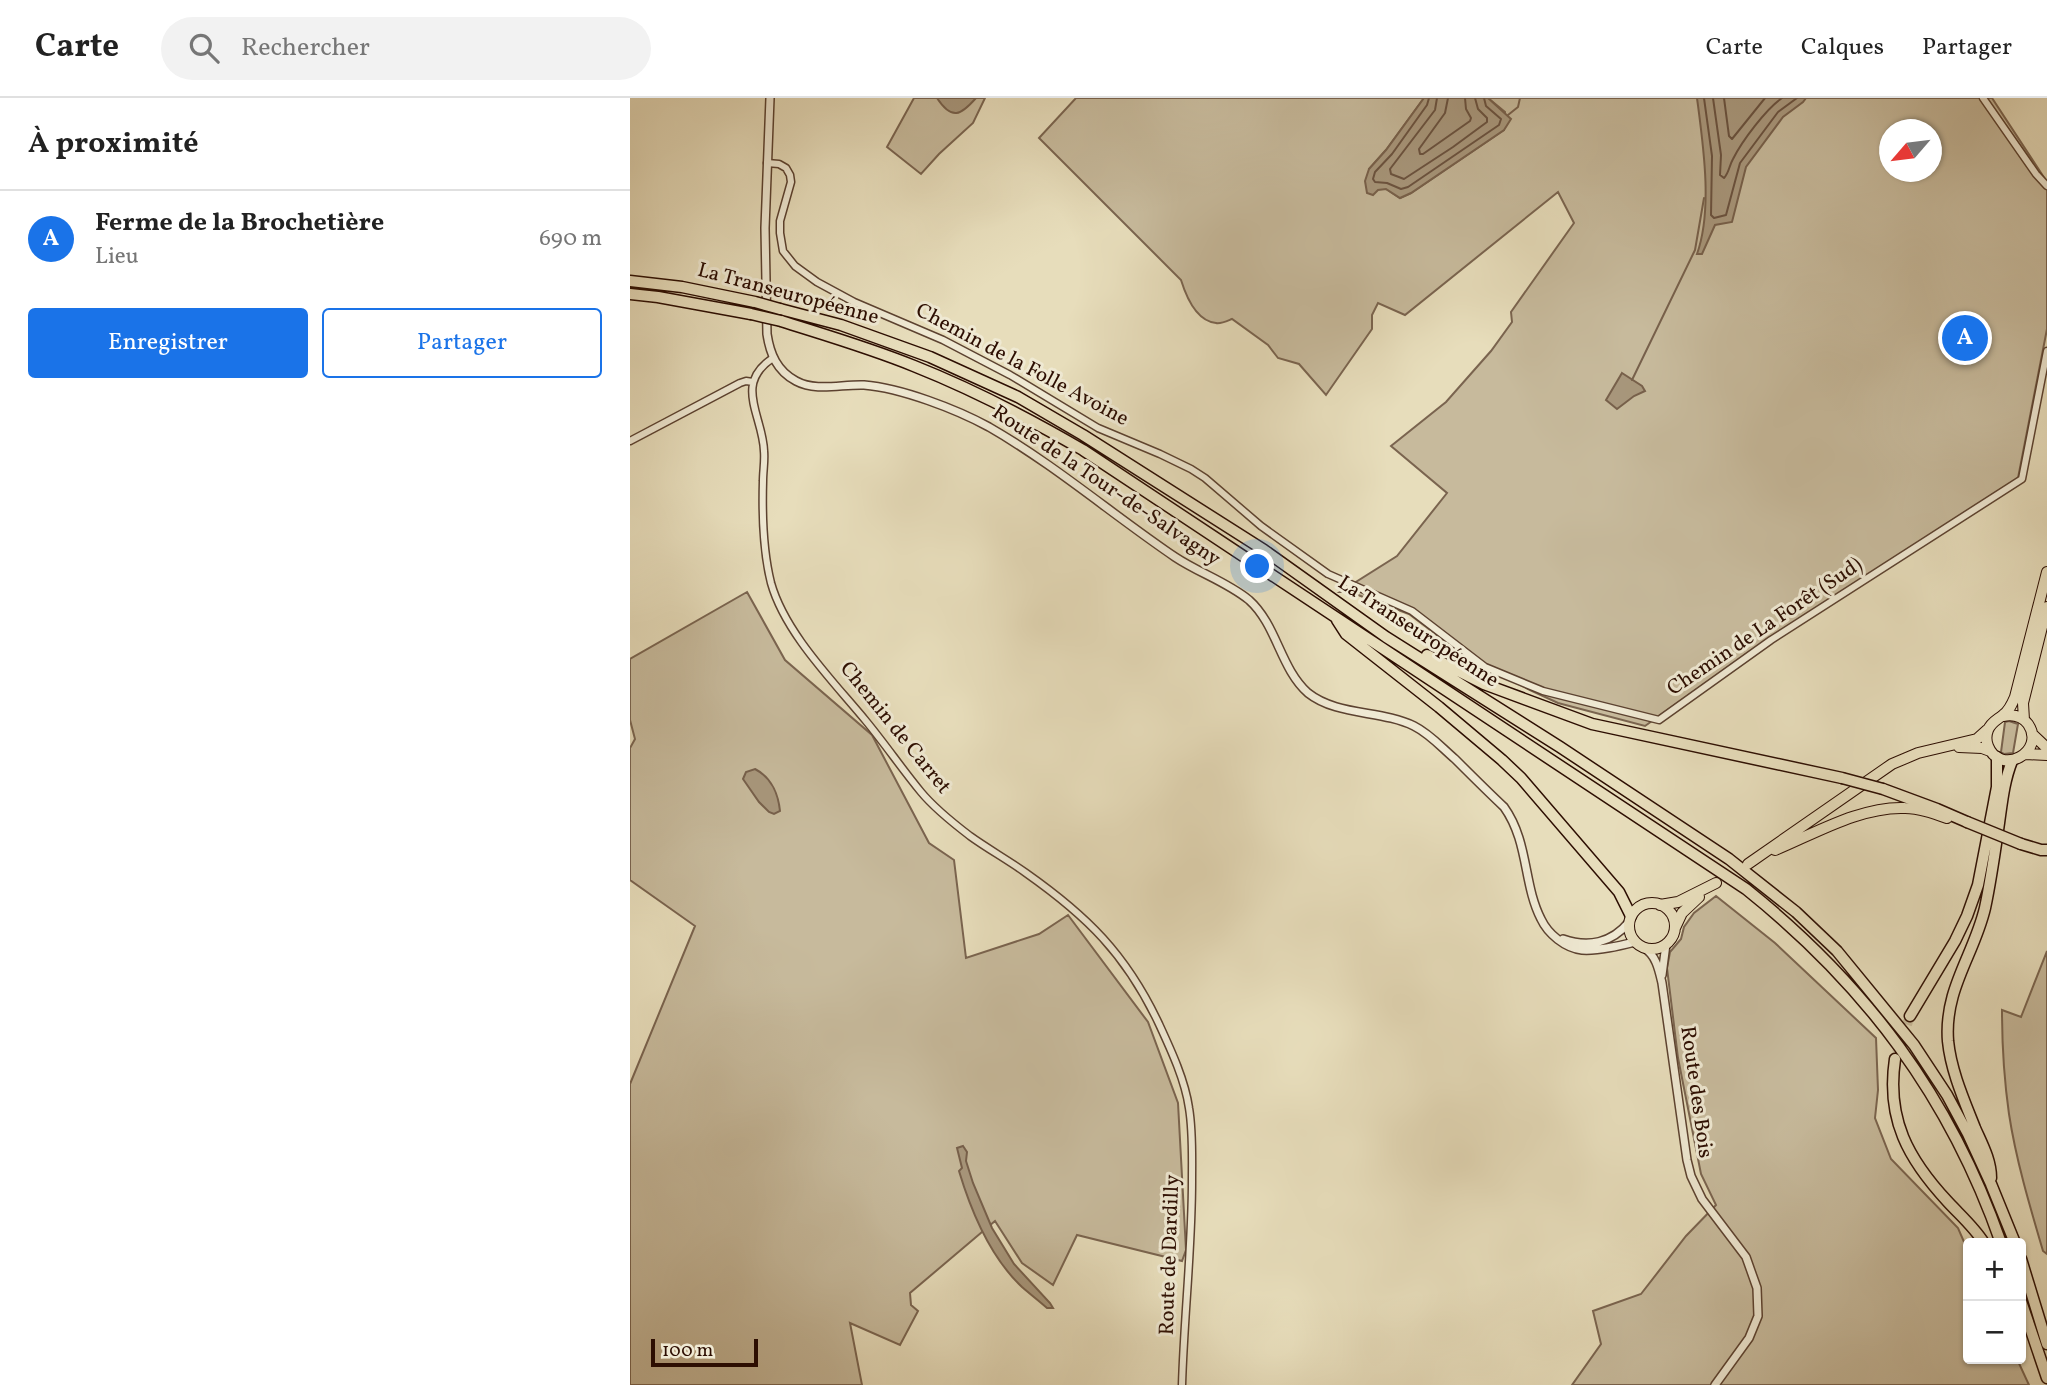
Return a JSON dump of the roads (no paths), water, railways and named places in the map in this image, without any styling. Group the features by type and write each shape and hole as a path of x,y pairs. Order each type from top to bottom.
{"highway":[{"name":"La Transeuropéenne","path":"630,281 682,287 841,324 930,357 1018,397 1264,550 1386,637 1560,747 1729,859 1797,912 1837,951 1914,1045 1947,1095 1992,1184 2013,1238"},
{"name":"La Transeuropéenne","path":"630,294 751,314 855,344 949,380 1042,426 1083,450 1716,868 1746,889 1813,946 1873,1012 1917,1072 1942,1112 1981,1191 1999,1238"},
{"path":"1335,616 1346,634 1439,707 1521,778 1619,892 1630,919"},
{"path":"1386,637 1407,643 1484,684 1583,721 1882,789 1937,809 2021,846 2047,850"},
{"path":"1910,1016 1955,941 1978,885 1997,787 1994,754"},
{"path":"1992,1184 1991,1165 1965,1103 1952,1063 1948,1040 1949,1011 1956,982 1985,909 2003,789 2012,761"},
{"path":"1895,1059 1895,1110 1909,1151 1931,1184 1980,1238"},
{"path":"2026,1275 2047,1344"},
{"path":"2026,1317 2047,1378"},
{"path":"2026,1330 2034,1343"}],"main road":[{"path":"1748,864 1892,764 1918,753 1977,739 1994,721 2003,716 2015,697 2047,572"},
{"path":"2047,607 2022,703 2024,720 2032,734 2047,748"},
{"path":"2003,716 2024,720"},
{"path":"1988,730 1986,738 1994,754"},
{"path":"2026,754 2031,745 2032,734"},
{"path":"1945,747 1969,747 2012,761 2026,754 2047,755"},
{"path":"1759,857 1814,833 1881,810 1919,809 1966,824"},
{"path":"2021,846 2047,858"},
{"path":"1711,886 1682,914 1666,944 1658,948 1640,945 1629,929 1630,919 1640,906 1660,905 1678,902 1711,886"},
{"path":"1660,905 1671,914 1675,928"}],"street":[{"path":"630,441 740,383 753,383 758,369 773,358 767,334 765,228 770,98"},
{"path":"1983,98 2047,186"},
{"name":"Chemin de la Folle Avoine","path":"766,163 779,164 786,168 790,175 791,182 780,222 782,244 788,259 808,277 846,298 943,340 1020,381 1097,428 1191,469 1261,526"},
{"name":"Chemin de La Forêt (Sud)","path":"1261,526 1328,574 1412,611 1485,667 1543,691 1659,720 1771,640 2022,480 2047,351"},
{"name":"Route de la Tour-de-Salvagny","path":"773,358 787,375 806,386 864,385 913,397 977,421 1022,446 1177,558 1248,599 1267,620 1289,665 1309,693 1328,703 1403,722 1423,731 1434,738 1504,807 1516,828 1541,918 1556,937"},
{"name":"Chemin de Carret","path":"753,383 752,398 764,450 766,556 772,584 798,639 922,794 972,837 1066,903 1115,950 1132,975 1171,1051 1189,1106 1191,1127"},
{"path":"1556,937 1581,944 1598,943 1621,932 1630,919"},
{"path":"1556,937 1571,948 1581,950 1640,945"},
{"name":"Route des Bois","path":"1662,983 1666,944"},
{"name":"Route des Bois","path":"1640,945 1654,958 1662,983 1691,1176 1702,1199 1746,1257 1758,1288 1758,1316 1749,1338 1715,1385"},
{"name":"Route de Dardilly","path":"1182,1385 1191,1234 1191,1127"}],"water":[{"path":"937,98 976,98 961,112 952,113"},
{"path":"1424,98 1488,98 1511,119 1504,130 1411,193 1400,198 1386,189 1378,190 1373,195 1367,193 1365,181 1369,169"},
{"path":"1697,98 1806,98 1783,117 1746,167 1732,222 1715,225 1702,254 1697,254 1705,217 1706,197"},
{"path":"1622,373 1645,391 1617,409 1606,400"},
{"path":"755,769 766,777 773,787 780,811 774,814 769,812 743,779 746,772"},
{"path":"963,1146 967,1152 966,1161 973,1183 992,1228 1014,1264 1053,1308 1047,1308 1022,1287 991,1248 969,1202 959,1171 962,1168 957,1148"}],"waterway":[{"path":"1508,115 1518,107 1520,98"},
{"path":"1632,380 1695,250 1704,198"}],"tunnel":[{"path":"1897,1053 1910,1016"}],"place":[{"name":"Ferme de la Brochetière","path":"1965,338"}]}
